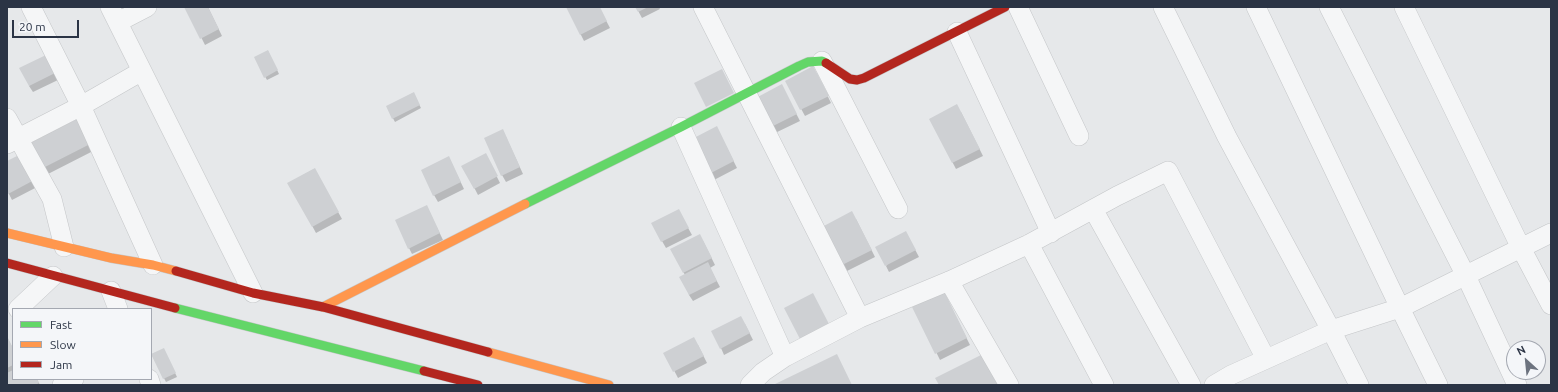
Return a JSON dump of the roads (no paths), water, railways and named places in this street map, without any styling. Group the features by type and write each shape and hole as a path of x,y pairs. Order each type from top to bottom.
{"street":[{"path":"31,7 81,106 153,265"},
{"path":"147,7 114,15 253,293"},
{"path":"703,7 860,318"},
{"path":"323,307 808,62 822,61 850,79 857,80 864,78 1005,7"},
{"path":"1018,7 1079,136"},
{"path":"1163,7 1227,137 1359,385"},
{"path":"1256,7 1438,385"},
{"path":"1329,7 1466,276 1517,385"},
{"path":"1404,7 1521,248 1551,305"},
{"path":"957,32 1051,232"},
{"path":"822,61 898,209"},
{"path":"12,141 81,106 142,71"},
{"path":"7,118 12,141 52,199 64,247"},
{"path":"681,127 786,357"},
{"path":"750,385 763,372 786,357 860,318 949,281 1029,244 1093,209 1168,171 1266,358"},
{"path":"1093,209 1191,385"},
{"path":"1214,385 1231,374 1331,330 1400,308 1551,233"},
{"path":"7,234 153,265 253,293 323,307 609,385"},
{"path":"1029,244 1104,385"},
{"path":"7,263 204,316 472,384"},
{"path":"19,308 53,276"},
{"path":"949,281 1009,385"},
{"path":"111,291 118,308"},
{"path":"62,385 72,380"}]}
